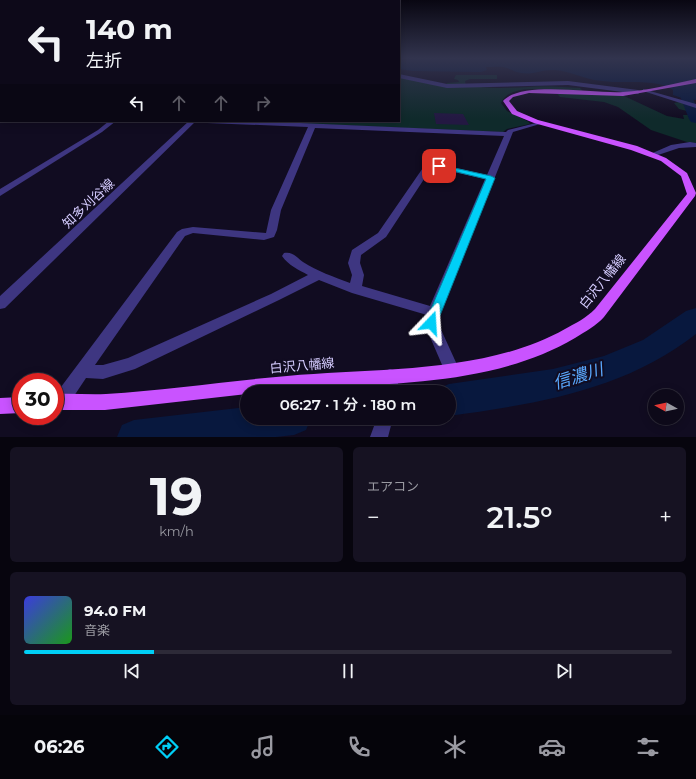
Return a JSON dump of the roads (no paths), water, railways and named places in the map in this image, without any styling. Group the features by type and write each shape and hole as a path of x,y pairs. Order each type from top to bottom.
{"main road":[{"name":"白沢八幡線","path":"394,385 451,369 494,362 540,349 592,321 610,301 692,194 692,187 682,173 652,154 620,144 538,123 511,110 506,103 507,99 515,94 536,91 618,94 696,81"},
{"name":"白沢八幡線","path":"268,385 288,383 356,385"},
{"name":"白沢八幡線","path":"64,402 102,402 240,388"},
{"path":"0,406 12,405"}],"street":[{"path":"411,78 448,86 568,83 642,91 696,106"},
{"path":"0,193 100,131 112,122"},
{"name":"知多刈谷線","path":"0,304 192,122"},
{"path":"228,122 510,134"},
{"path":"451,369 431,323 434,312 510,131 538,123"},
{"path":"64,394 181,234 186,231 193,230 264,237 270,235 273,230 273,220 276,210 312,126"},
{"path":"652,154 678,145 689,143 696,144"},
{"path":"355,289 358,275 354,263 356,253 382,235 430,164 491,178"},
{"path":"288,256 294,263 355,289 434,312"},
{"path":"82,371 103,372 130,364 275,297 318,274"},
{"path":"379,437 383,425"}],"water":[{"path":"590,78 696,78 696,100 685,99 673,95 673,90 658,84"}],"waterway":[{"name":"信濃川","path":"688,102 686,96 696,95"},
{"name":"信濃川","path":"690,105 696,119"},
{"name":"信濃川","path":"456,399 553,384 604,370 629,361 653,349 696,319"},
{"name":"信濃川","path":"134,437 240,424"}]}
